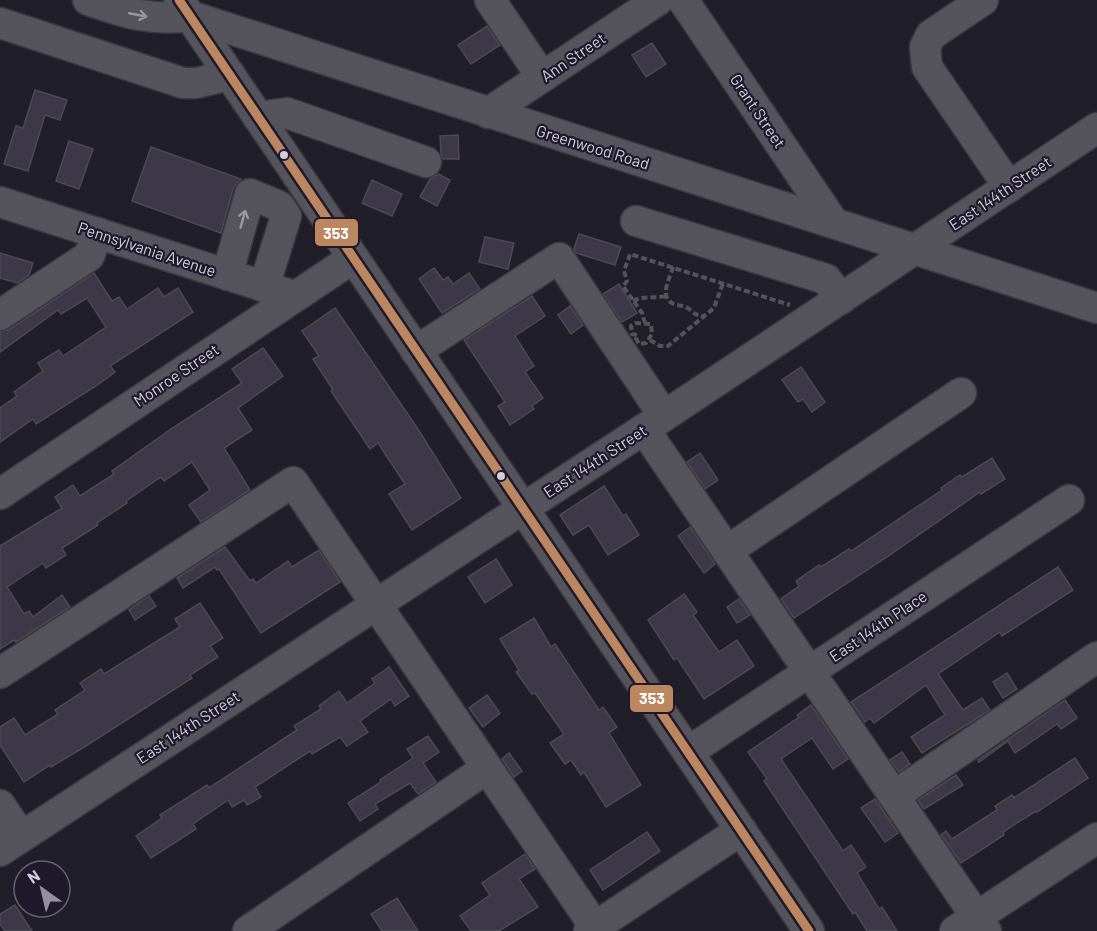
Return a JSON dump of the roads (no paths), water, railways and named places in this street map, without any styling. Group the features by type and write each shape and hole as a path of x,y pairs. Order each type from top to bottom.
{"street":[{"name":"Greenwood Road","path":"88,0 135,15 165,19 184,8 488,113 1097,308"},
{"path":"490,0 542,77"},
{"name":"Ann Street","path":"488,113 658,0"},
{"name":"Grant Street","path":"683,0 833,222"},
{"path":"983,0 931,35 925,47 927,67 1009,187"},
{"path":"184,8 809,931"},
{"path":"0,23 183,83 196,84 230,75"},
{"path":"258,117 287,113 426,162"},
{"name":"East 144th Street","path":"10,843 654,423 1097,128"},
{"path":"227,275 250,194 279,206 286,216 264,287"},
{"name":"Pennsylvania Avenue","path":"0,202 294,297"},
{"path":"636,221 826,279 842,299"},
{"path":"0,315 89,256 98,233"},
{"name":"Monroe Street","path":"0,494 353,258"},
{"path":"416,351 559,258 727,551 894,796 973,926 1097,838"},
{"path":"727,551 961,393"},
{"path":"0,673 293,482 487,768 592,929 741,830"},
{"name":"East 144th Place","path":"688,752 1069,500"},
{"path":"894,796 1097,657"},
{"path":"248,931 487,768"},
{"path":"0,805 10,843"}]}
